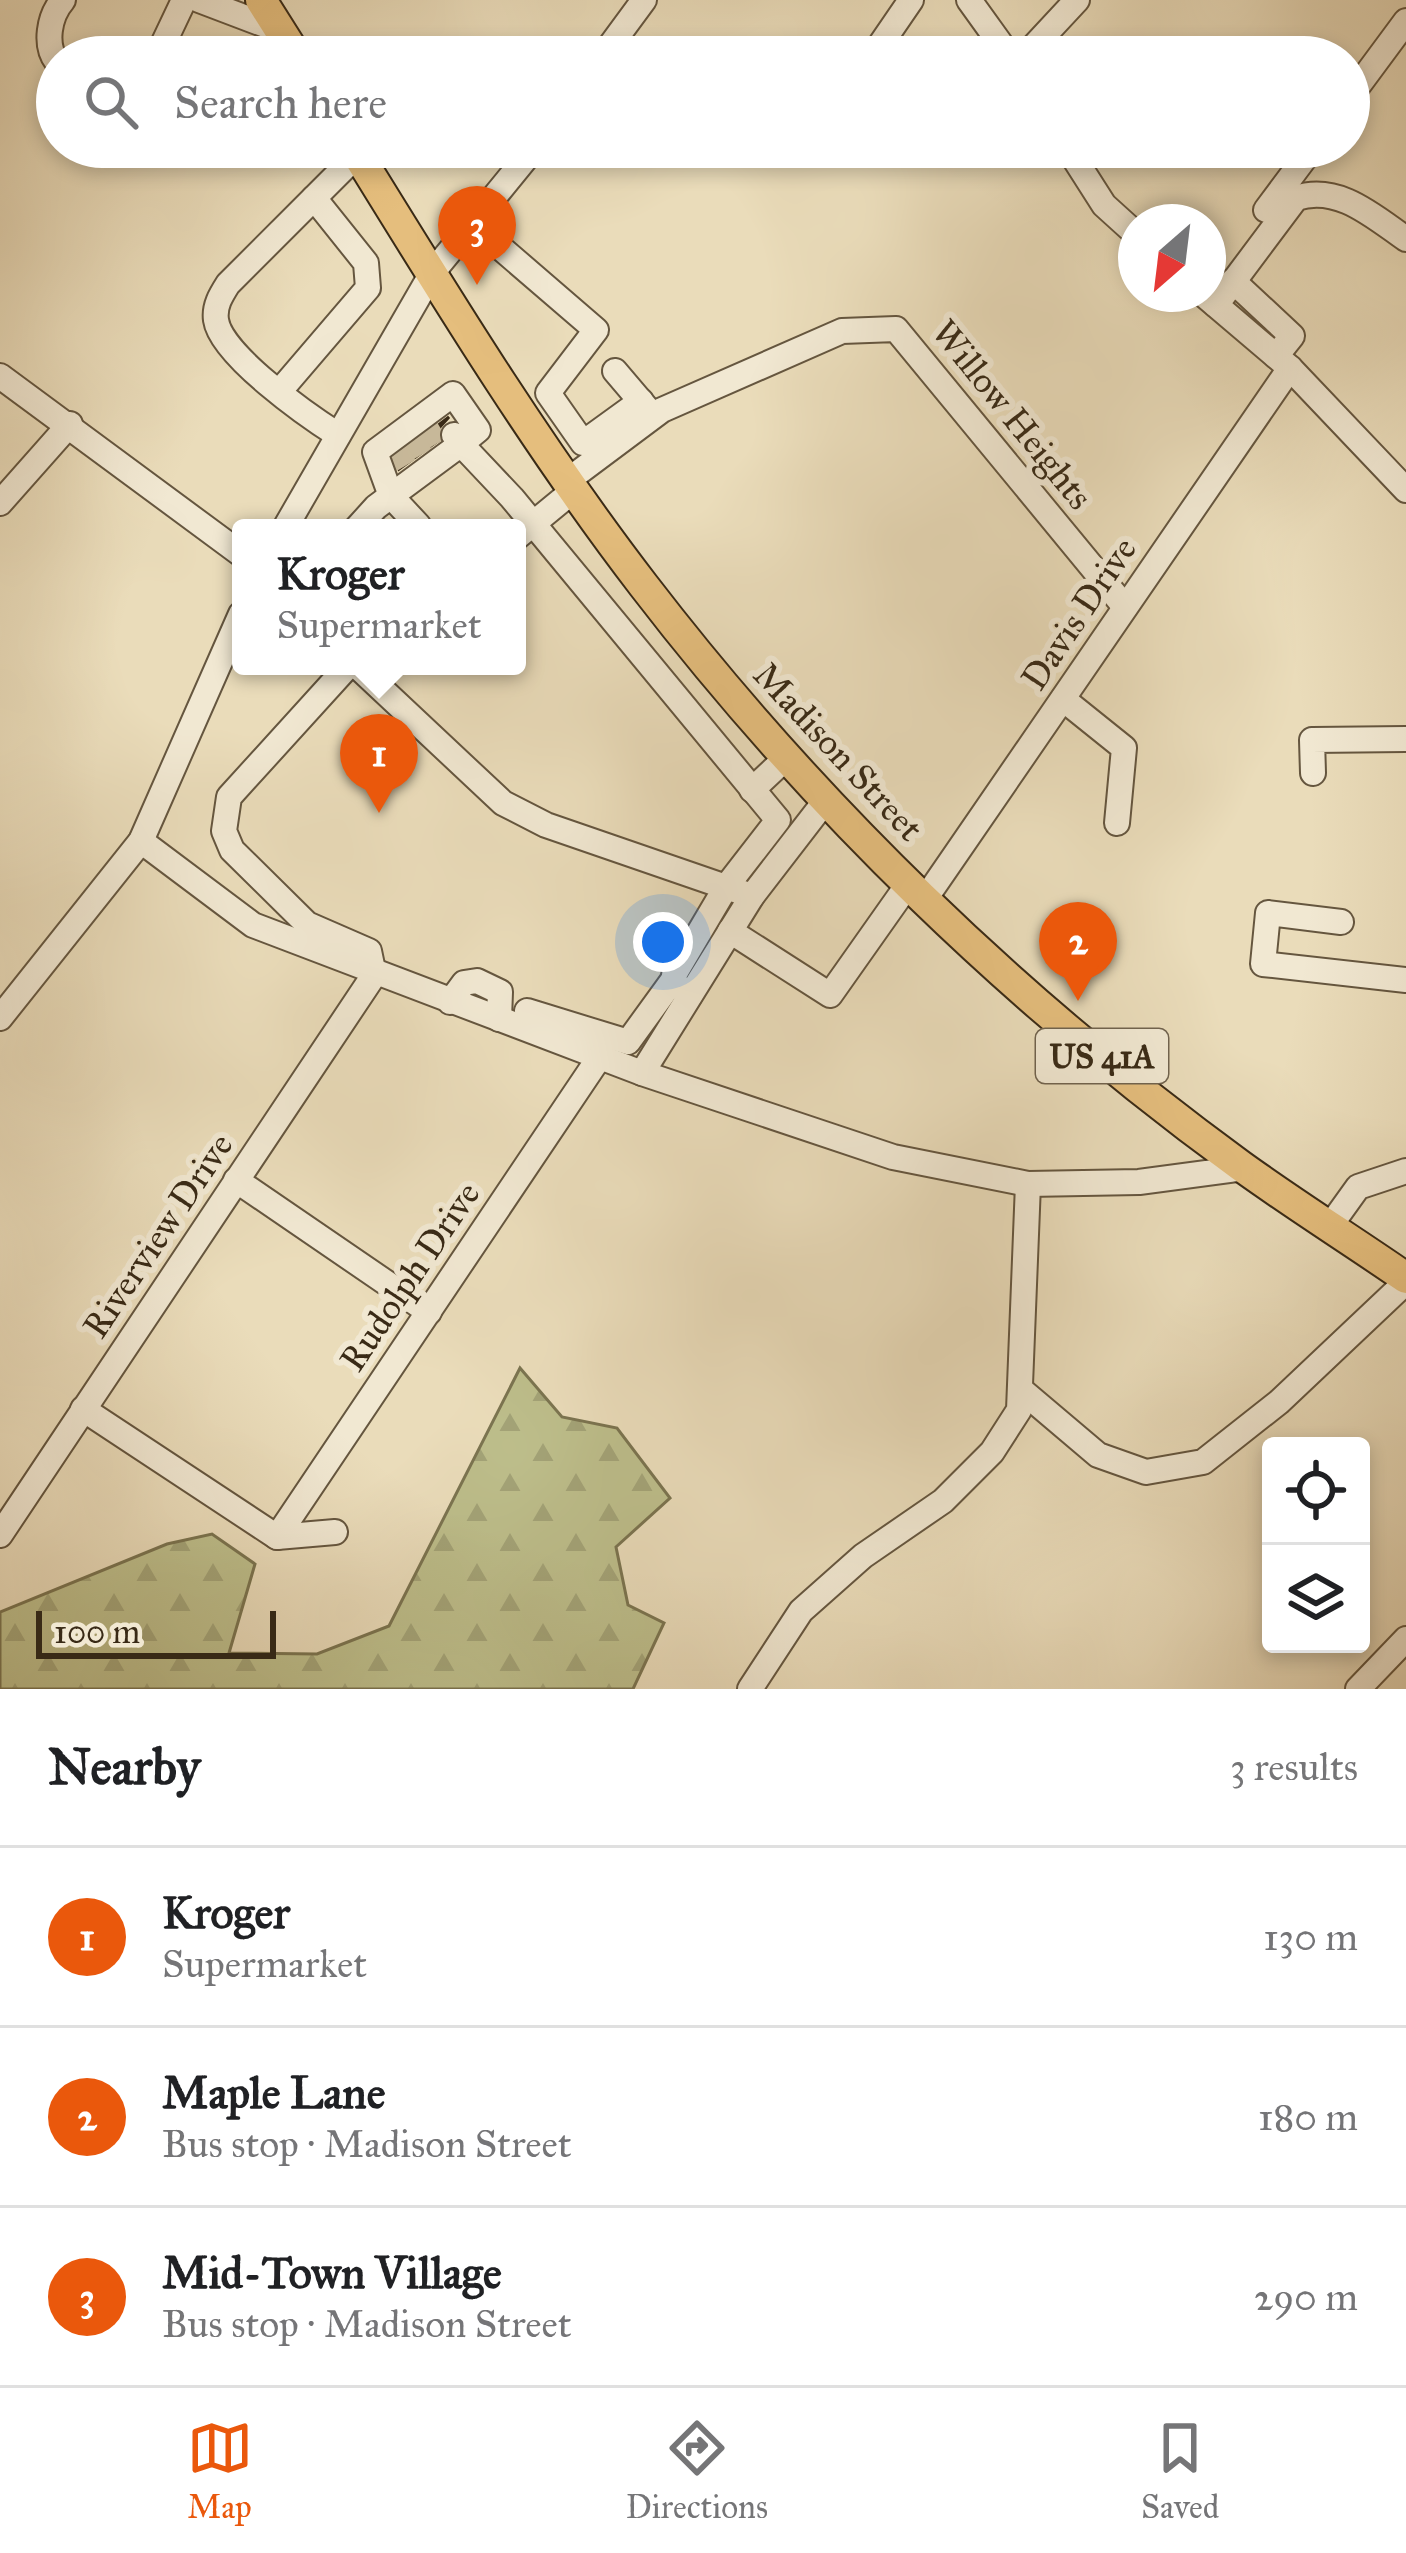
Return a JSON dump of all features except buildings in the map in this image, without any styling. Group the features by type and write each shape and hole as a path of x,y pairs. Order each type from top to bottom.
{"main road":[{"path":"261,0 284,36"},
{"name":"Madison Street","path":"366,168 571,486 748,712 826,800 1052,1016 1244,1168 1406,1280"}],"street":[{"path":"50,36 63,0"},
{"path":"167,36 184,0"},
{"path":"199,0 273,36"},
{"path":"617,36 644,0"},
{"path":"886,36 911,0"},
{"path":"969,0 995,36"},
{"path":"1044,36 1077,0"},
{"path":"1370,70 1406,21"},
{"path":"338,435 279,392 225,340 216,322 219,298 340,168"},
{"path":"290,519 432,273 518,168"},
{"path":"1080,168 1118,218"},
{"path":"1226,268 1298,168"},
{"path":"1226,285 1278,217 1296,198 1313,192 1337,196 1406,239"},
{"path":"279,392 368,288 366,263 314,198"},
{"path":"472,224 596,330 548,393 522,412"},
{"path":"1233,281 1292,336 1283,362"},
{"path":"1226,312 1283,362 1406,490"},
{"name":"Willow Heights","path":"526,528 571,486 598,446 648,409 842,331 896,328 1125,607"},
{"name":"Davis Drive","path":"730,931 830,995 917,891 1063,699 1283,362"},
{"path":"615,371 648,409"},
{"path":"0,376 232,547"},
{"path":"548,393 583,443 598,446"},
{"path":"0,503 70,424"},
{"path":"367,519 391,496 424,442"},
{"path":"412,519 391,496 374,452 424,442"},
{"path":"424,442 512,519"},
{"path":"526,532 778,820 726,887 641,1073"},
{"path":"0,1018 141,841 232,634"},
{"path":"340,675 229,797 224,831 232,850 307,924 369,951 374,975"},
{"path":"378,675 503,803 546,825 752,896"},
{"path":"1063,699 1124,748 1118,823"},
{"path":"714,743 748,712"},
{"path":"1313,773 1312,740 1406,739"},
{"path":"752,790 787,757"},
{"path":"141,841 254,925 374,975 450,1002 628,1042 730,931 826,800"},
{"path":"1341,922 1268,913 1264,964 1406,980"},
{"name":"Riverview Drive","path":"0,1535 374,975"},
{"path":"501,1011 641,1073 893,1156 1028,1184 1139,1182 1244,1168"},
{"name":"Rudolph Drive","path":"277,1537 601,1055"},
{"path":"1330,1226 1358,1187 1406,1171"},
{"path":"236,1180 429,1312"},
{"path":"750,1689 801,1611 863,1556 943,1501 992,1452 1018,1410 1028,1184"},
{"path":"1019,1389 1098,1455 1146,1472 1203,1462 1279,1402 1406,1280"},
{"path":"83,1409 277,1537 335,1532"},
{"path":"1358,1689 1406,1640"}],"green space":[{"path":"520,1368 562,1417 617,1428 670,1498 616,1547 628,1605 664,1623 633,1689 0,1689 0,1612 167,1544 212,1534 255,1564 229,1653 317,1654 389,1626"}],"tunnel":[{"path":"427,429 436,444"},
{"path":"412,439 421,455"},
{"path":"396,451 405,466"}],"place":[{"name":"Mid-Town Village","path":"477,285"},
{"name":"Kroger","path":"379,813"},
{"name":"Maple Lane","path":"1078,1001"}]}
